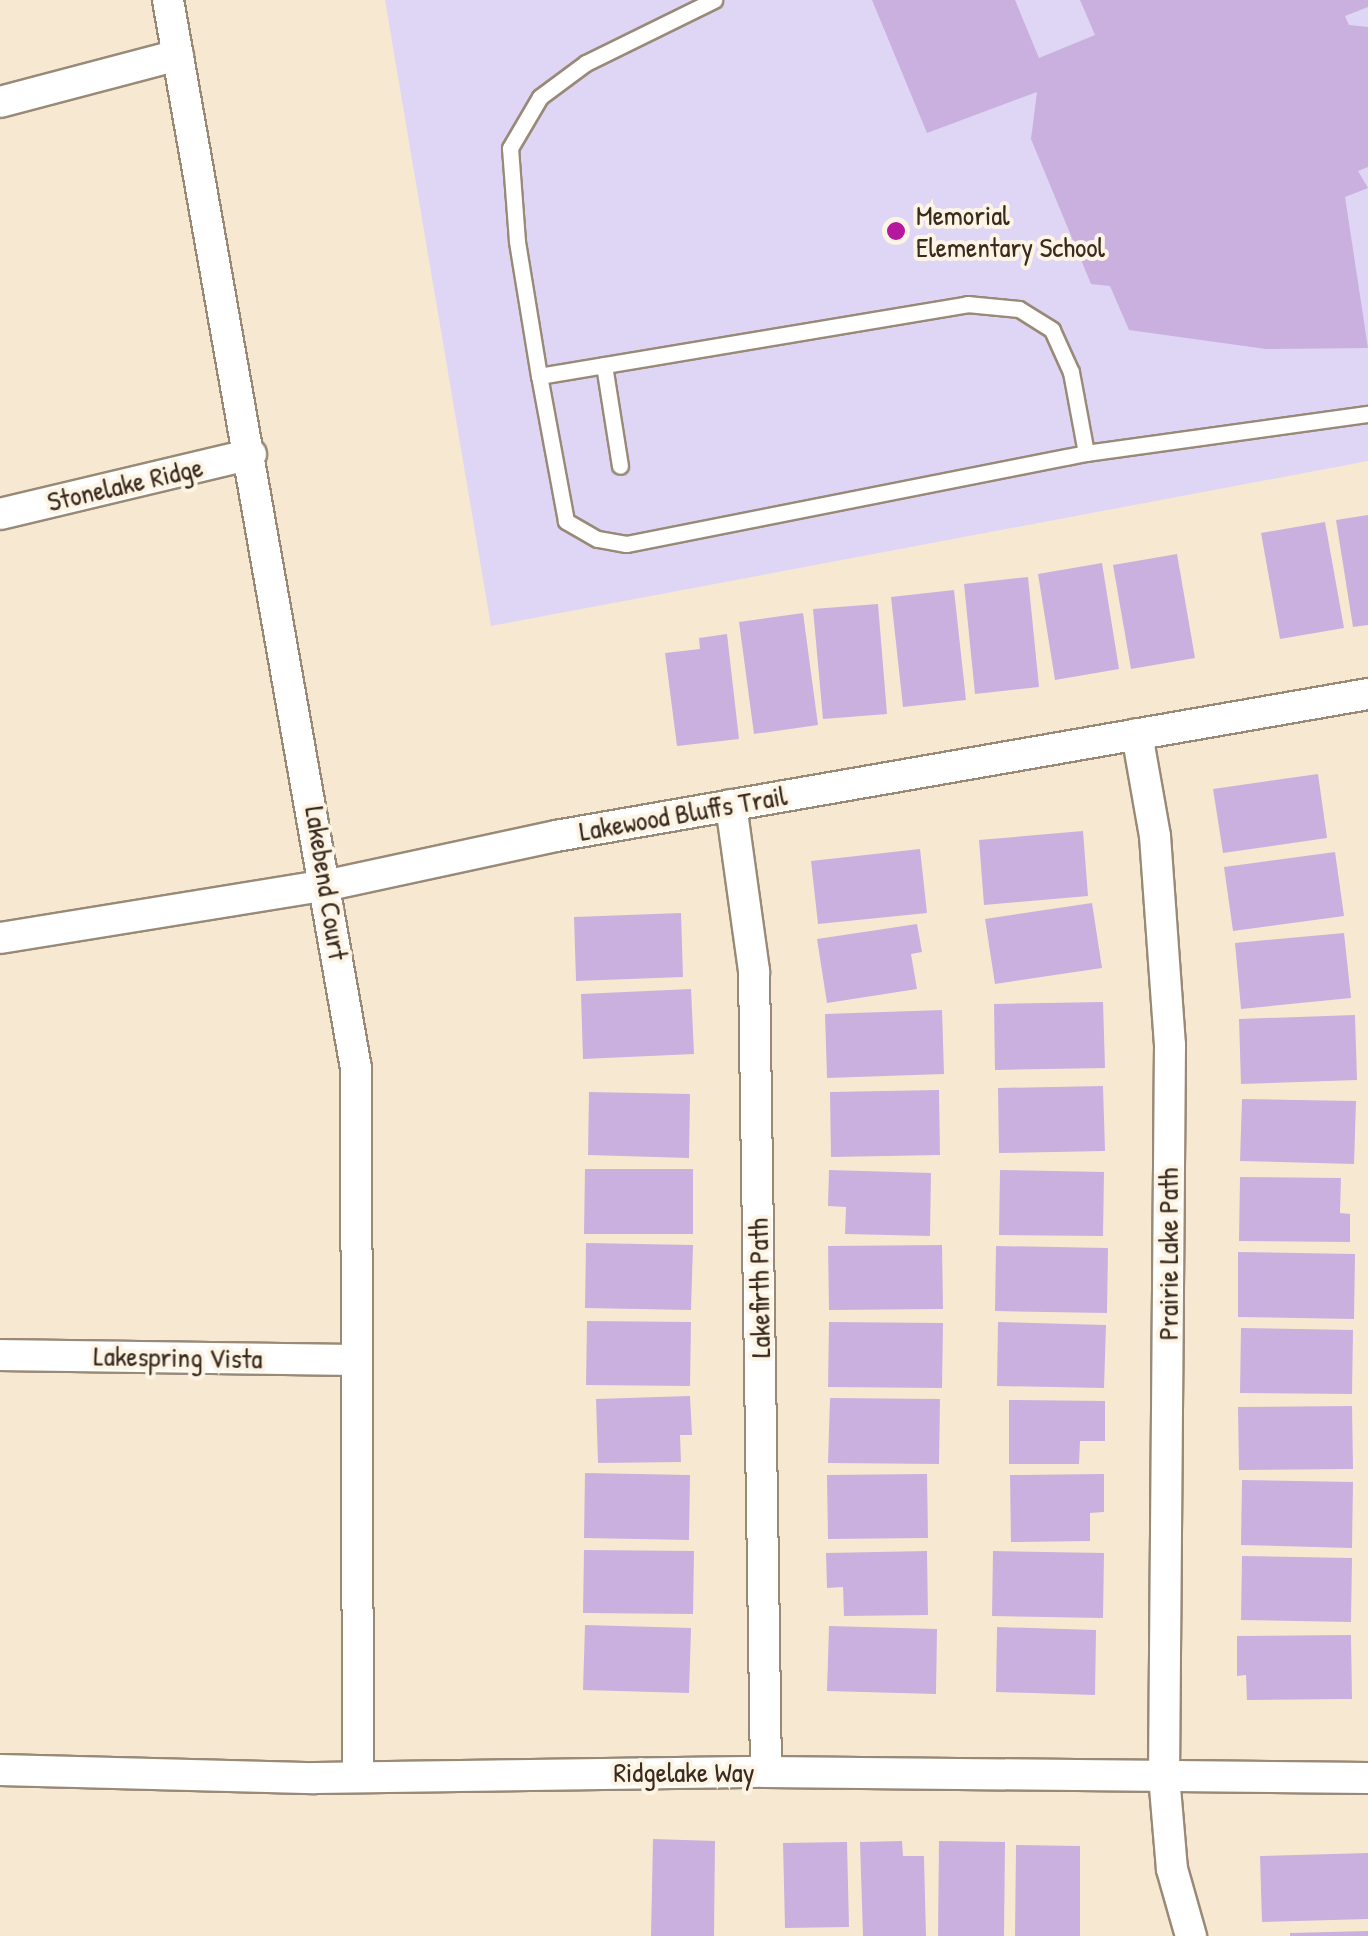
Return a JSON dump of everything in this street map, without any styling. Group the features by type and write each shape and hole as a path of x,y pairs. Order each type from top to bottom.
{"street":[{"name":"Lakebend Court","path":"168,0 329,885 356,1068 358,1777"},
{"path":"0,102 178,55"},
{"name":"Stonelake Ridge","path":"0,514 251,454"},
{"name":"Lakewood Bluffs Trail","path":"0,938 329,885 730,805 1368,694"},
{"name":"Prairie Lake Path","path":"1137,734 1155,836 1170,1046 1164,1776 1172,1869 1192,1936"},
{"name":"Lakefirth Path","path":"730,805 754,970 766,1772"},
{"name":"Lakespring Vista","path":"0,1354 357,1360"},
{"name":"Ridgelake Way","path":"0,1770 358,1777 766,1772 1368,1778"}],"lane":[{"path":"714,0 586,63 540,97 510,148 516,242 566,520 612,542 1086,454 1368,414"},
{"path":"540,376 968,304 1019,308 1052,330 1071,372 1086,454"},
{"path":"604,365 620,466"}],"shaded area":[{"name":"Memorial Elementary School","path":"385,0 1368,0 1368,461 491,626"}],"building":[{"path":"872,0 1015,0 1039,58 1095,35 1080,0 1368,0 1368,7 1345,16 1349,25 1368,27 1368,167 1358,171 1368,188 1345,197 1368,348 1266,349 1129,330 1110,286 1091,284 1031,139 1037,92 927,133"},
{"path":"1368,515 1368,625 1353,627 1336,520"},
{"path":"1325,522 1344,628 1280,639 1261,533"},
{"path":"1177,554 1195,658 1131,669 1113,565"},
{"path":"1102,563 1119,669 1055,680 1038,574"},
{"path":"1028,577 1039,687 975,694 964,584"},
{"path":"954,590 966,700 903,707 891,597"},
{"path":"878,604 887,714 823,719 813,609"},
{"path":"803,613 818,725 754,734 739,622"},
{"path":"727,634 739,739 677,746 665,653 700,649 699,638"},
{"path":"1318,774 1327,838 1223,853 1213,789"},
{"path":"1083,831 1088,896 984,905 979,840"},
{"path":"920,849 927,913 818,924 811,861"},
{"path":"1335,852 1344,916 1233,931 1224,867"},
{"path":"1092,903 1102,968 995,984 985,919"},
{"path":"681,913 683,977 576,981 574,917"},
{"path":"917,924 922,952 911,954 917,989 827,1003 817,939"},
{"path":"1344,933 1351,998 1241,1009 1235,943"},
{"path":"691,989 694,1054 583,1059 581,994"},
{"path":"1103,1002 1105,1068 995,1070 994,1004"},
{"path":"942,1010 944,1074 827,1078 825,1014"},
{"path":"1355,1015 1357,1080 1241,1084 1239,1019"},
{"path":"1103,1086 1105,1151 999,1153 998,1088"},
{"path":"939,1090 940,1155 831,1157 830,1092"},
{"path":"589,1092 690,1094 689,1158 588,1155"},
{"path":"1242,1099 1356,1101 1354,1164 1240,1161"},
{"path":"585,1169 693,1169 693,1234 584,1234"},
{"path":"829,1170 931,1173 930,1236 845,1234 846,1207 828,1206"},
{"path":"1000,1170 1104,1172 1103,1236 999,1235"},
{"path":"1240,1177 1341,1178 1340,1213 1350,1214 1350,1242 1239,1241"},
{"path":"586,1243 693,1245 691,1310 585,1308"},
{"path":"942,1245 943,1309 829,1310 828,1246"},
{"path":"996,1246 1108,1248 1107,1313 995,1311"},
{"path":"1238,1252 1355,1254 1354,1319 1238,1317"},
{"path":"587,1321 691,1322 690,1386 586,1385"},
{"path":"829,1322 943,1323 942,1388 828,1387"},
{"path":"998,1322 1106,1325 1104,1388 997,1386"},
{"path":"1241,1328 1353,1330 1352,1394 1240,1393"},
{"path":"690,1396 692,1435 680,1435 681,1462 598,1463 596,1399"},
{"path":"830,1398 940,1399 939,1464 828,1463"},
{"path":"1009,1400 1105,1401 1105,1441 1080,1441 1079,1464 1009,1464"},
{"path":"1352,1406 1353,1469 1239,1470 1238,1407"},
{"path":"585,1473 690,1475 689,1540 584,1538"},
{"path":"927,1474 928,1538 828,1539 827,1475"},
{"path":"1104,1474 1104,1512 1090,1513 1090,1541 1011,1542 1010,1475"},
{"path":"1242,1480 1353,1482 1352,1548 1241,1545"},
{"path":"584,1550 694,1551 693,1614 583,1613"},
{"path":"927,1551 928,1615 844,1616 843,1587 827,1588 826,1553"},
{"path":"993,1551 1104,1553 1103,1618 992,1616"},
{"path":"1242,1556 1352,1558 1351,1622 1241,1620"},
{"path":"585,1625 691,1628 689,1693 583,1690"},
{"path":"829,1626 937,1629 936,1694 827,1691"},
{"path":"997,1627 1096,1630 1095,1695 996,1692"},
{"path":"1351,1635 1352,1699 1247,1700 1246,1675 1237,1676 1237,1636"},
{"path":"653,1839 715,1841 714,1936 651,1936"},
{"path":"902,1841 903,1856 924,1856 926,1936 863,1936 860,1842"},
{"path":"939,1841 1005,1842 1004,1936 938,1936"},
{"path":"847,1842 849,1927 785,1928 783,1843"},
{"path":"1016,1845 1080,1846 1080,1936 1015,1936"},
{"path":"1368,1853 1368,1919 1262,1922 1260,1856"},
{"path":"1368,1931 1368,1936 1290,1936 1290,1933"}],"place":[{"name":"Memorial Elementary School","path":"896,231"}]}
